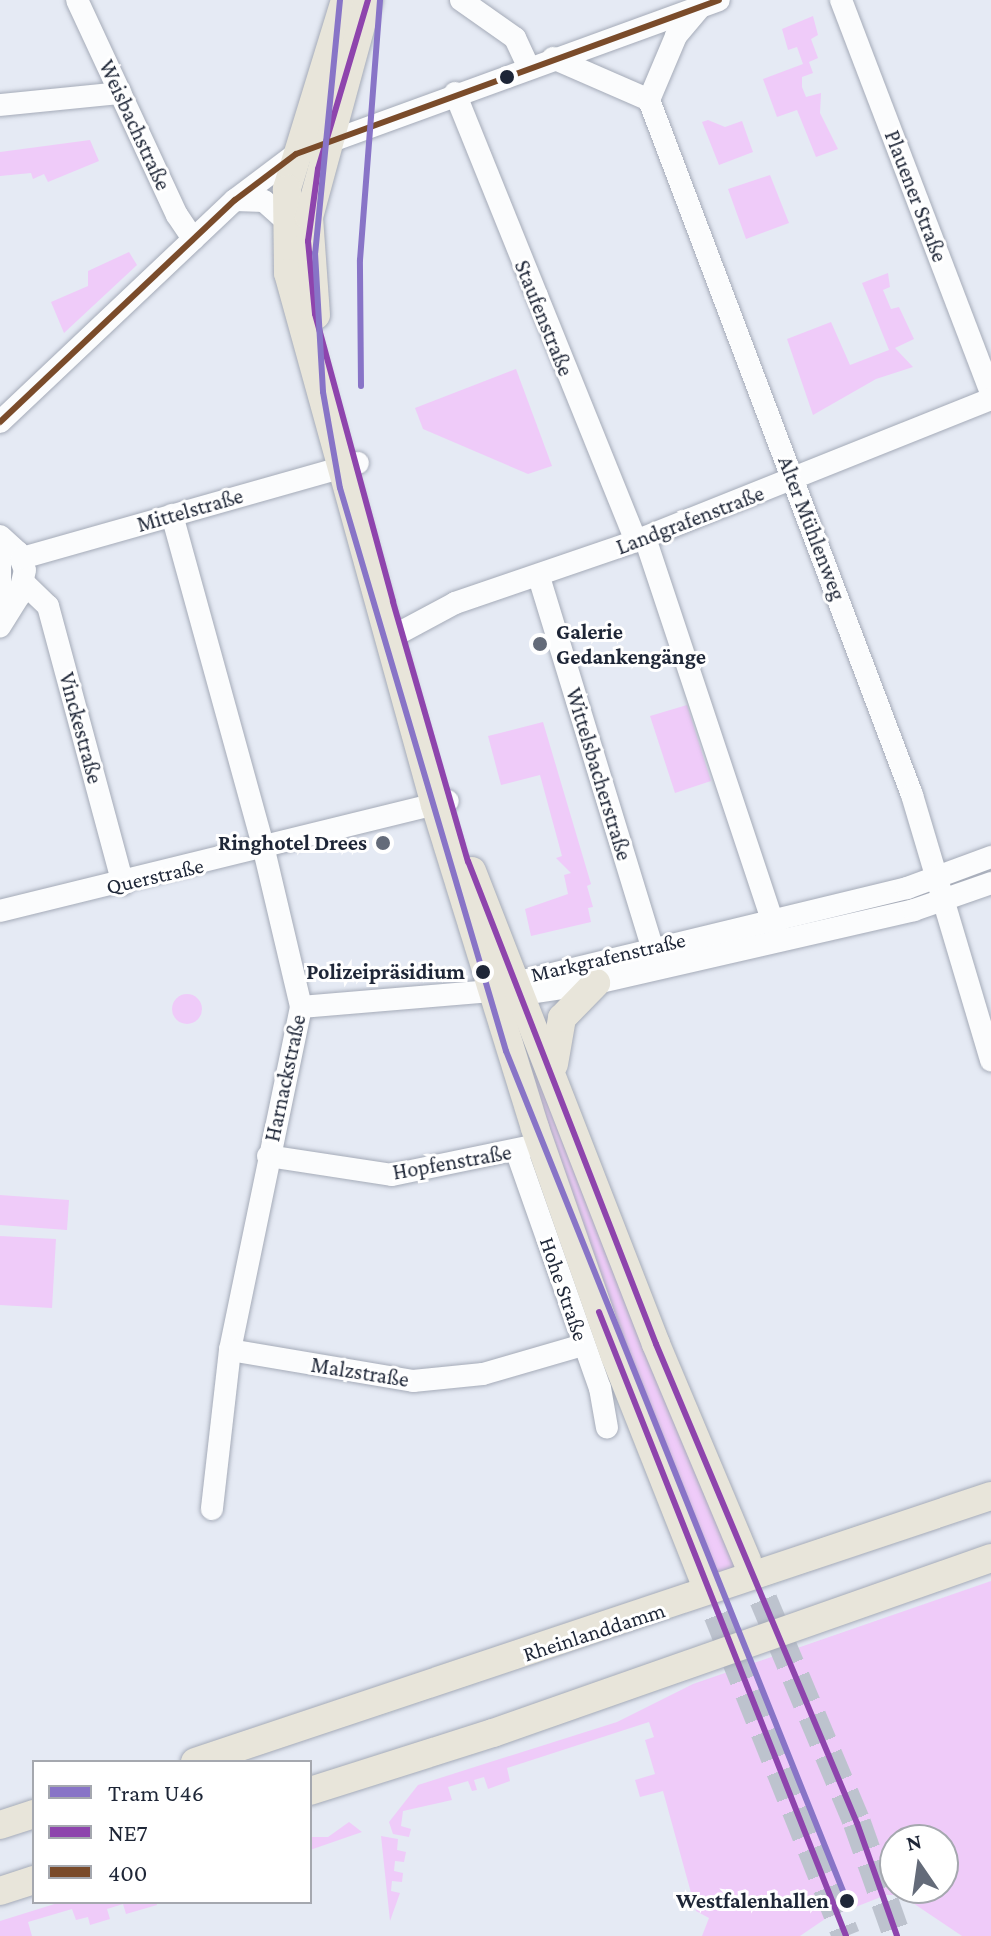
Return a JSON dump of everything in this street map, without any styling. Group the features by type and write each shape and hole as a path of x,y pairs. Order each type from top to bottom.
{"main road":[{"name":"Hohe Straße","path":"345,0 311,147 309,217 311,292 349,466"},
{"name":"Hohe Straße","path":"368,0 284,219 288,273 349,466 442,803 509,988 553,1073 656,1344 747,1561"},
{"path":"553,1073 562,1018 596,983"},
{"name":"Hohe Straße","path":"509,988 528,1147 702,1576"},
{"name":"Rheinlanddamm","path":"201,1760 991,1496"},
{"path":"312,1790 493,1733 991,1558"},
{"path":"0,1825 32,1815"},
{"path":"0,1891 32,1881"}],"street":[{"path":"461,0 515,38 528,66"},
{"name":"Plauener Straße","path":"841,0 991,392"},
{"path":"553,58 649,100 676,36 707,2"},
{"path":"0,422 235,200 311,147 707,2"},
{"name":"Weisbachstraße","path":"82,3 120,93 193,239"},
{"path":"0,105 120,93"},
{"name":"Staufenstraße","path":"455,93 640,540 780,943"},
{"name":"Alter Mühlenweg","path":"649,100 794,479 940,877 943,902 991,1060"},
{"path":"235,200 264,201 284,219"},
{"name":"Landgrafenstraße","path":"396,634 455,603 539,577 640,540 991,399"},
{"name":"Mittelstraße","path":"22,558 349,466"},
{"name":"Harnackstraße","path":"172,515 264,850 301,1007 230,1350 212,1509"},
{"path":"0,536 22,558 24,583 0,626"},
{"path":"0,552 0,596"},
{"name":"Wittelsbacherstraße","path":"539,577 659,970"},
{"name":"Vinckestraße","path":"24,583 48,606 123,884"},
{"name":"Querstraße","path":"0,911 264,850 442,803"},
{"name":"Markgrafenstraße","path":"509,988 652,946 940,877 991,857"},
{"name":"Markgrafenstraße","path":"509,988 596,983 659,970 943,902 991,883"},
{"path":"301,1007 509,988"},
{"name":"Hopfenstraße","path":"268,1156 392,1175 528,1147"},
{"name":"Hohe Straße","path":"528,1147 583,1345 605,1405 607,1427"},
{"name":"Malzstraße","path":"230,1350 413,1381 483,1374 583,1345"}],"shaded area":[{"path":"813,16 818,35 811,39 818,58 809,62 813,73 802,77 802,87 806,97 821,93 820,113 838,149 816,157 797,110 777,117 763,79 803,64 797,47 788,50 782,29"},
{"path":"708,120 725,127 742,121 753,152 719,165 702,122"},
{"path":"90,140 99,161 48,182 44,174 33,179 31,173 0,176 0,152"},
{"path":"770,175 789,223 746,239 728,189"},
{"path":"129,252 137,265 64,333 51,302 88,286 88,271"},
{"path":"888,273 890,287 883,290 891,309 899,307 914,339 895,348 913,367 876,379 813,415 787,339 831,322 850,365 889,350 862,283"},
{"path":"516,369 552,466 528,474 423,429 415,408"},
{"path":"687,705 711,781 675,793 650,716"},
{"path":"543,722 591,884 587,886 593,907 588,908 591,922 531,936 525,909 568,894 564,875 571,873 556,858 562,856 540,775 501,785 488,736"},
{"path":"187,994 198,998 202,1009 198,1020 187,1024 176,1020 172,1009 176,998"},
{"path":"529,1032 738,1566 710,1575 604,1304 514,1038"},
{"path":"0,1195 69,1200 67,1230 0,1225"},
{"path":"0,1236 56,1239 52,1308 0,1305"},
{"path":"991,1581 991,1936 962,1936 914,1904 959,1904 959,1824 879,1824 879,1898 825,1919 800,1936 702,1936 709,1918 696,1911 663,1791 640,1797 635,1780 655,1774 645,1740 654,1737 649,1722 507,1768 510,1781 488,1789 484,1777 474,1780 477,1790 472,1791 468,1781 448,1787 452,1800 403,1811 401,1826 411,1829 409,1837 393,1834 389,1822 418,1785 617,1722 693,1684"},
{"path":"349,1822 362,1832 312,1849 312,1837 328,1837"},
{"path":"381,1836 398,1839 397,1850 406,1852 404,1862 395,1861 394,1871 403,1873 402,1882 392,1881 391,1891 400,1893 390,1921"},
{"path":"55,1904 123,1904 107,1909 110,1919 90,1925 88,1917 76,1920 72,1909 28,1922 32,1936 0,1936 0,1921"},
{"path":"123,1904 157,1905 126,1914"}],"tunnel":[{"path":"747,1561 857,1823 897,1936"},
{"path":"702,1576 846,1936"}],"tram line":[{"name":"U46","path":"340,0 315,253 323,392 340,488 506,1051 847,1901"},
{"name":"U46","path":"361,386 360,260 380,0"}],"transit line":[{"name":"NE7","path":"368,0 318,169 308,241 315,314 393,602 468,861 656,1344 857,1823 897,1936"},
{"name":"400","path":"0,422 235,200 296,154 719,0"},
{"name":"NE7","path":"599,1312 846,1936"}],"place":[{"name":"Galerie Gedankengänge","path":"540,644"},
{"name":"Ringhotel Drees","path":"383,843"},
{"name":"Polizeipräsidium","path":"483,972"},
{"name":"Westfalenhallen","path":"847,1901"}]}
